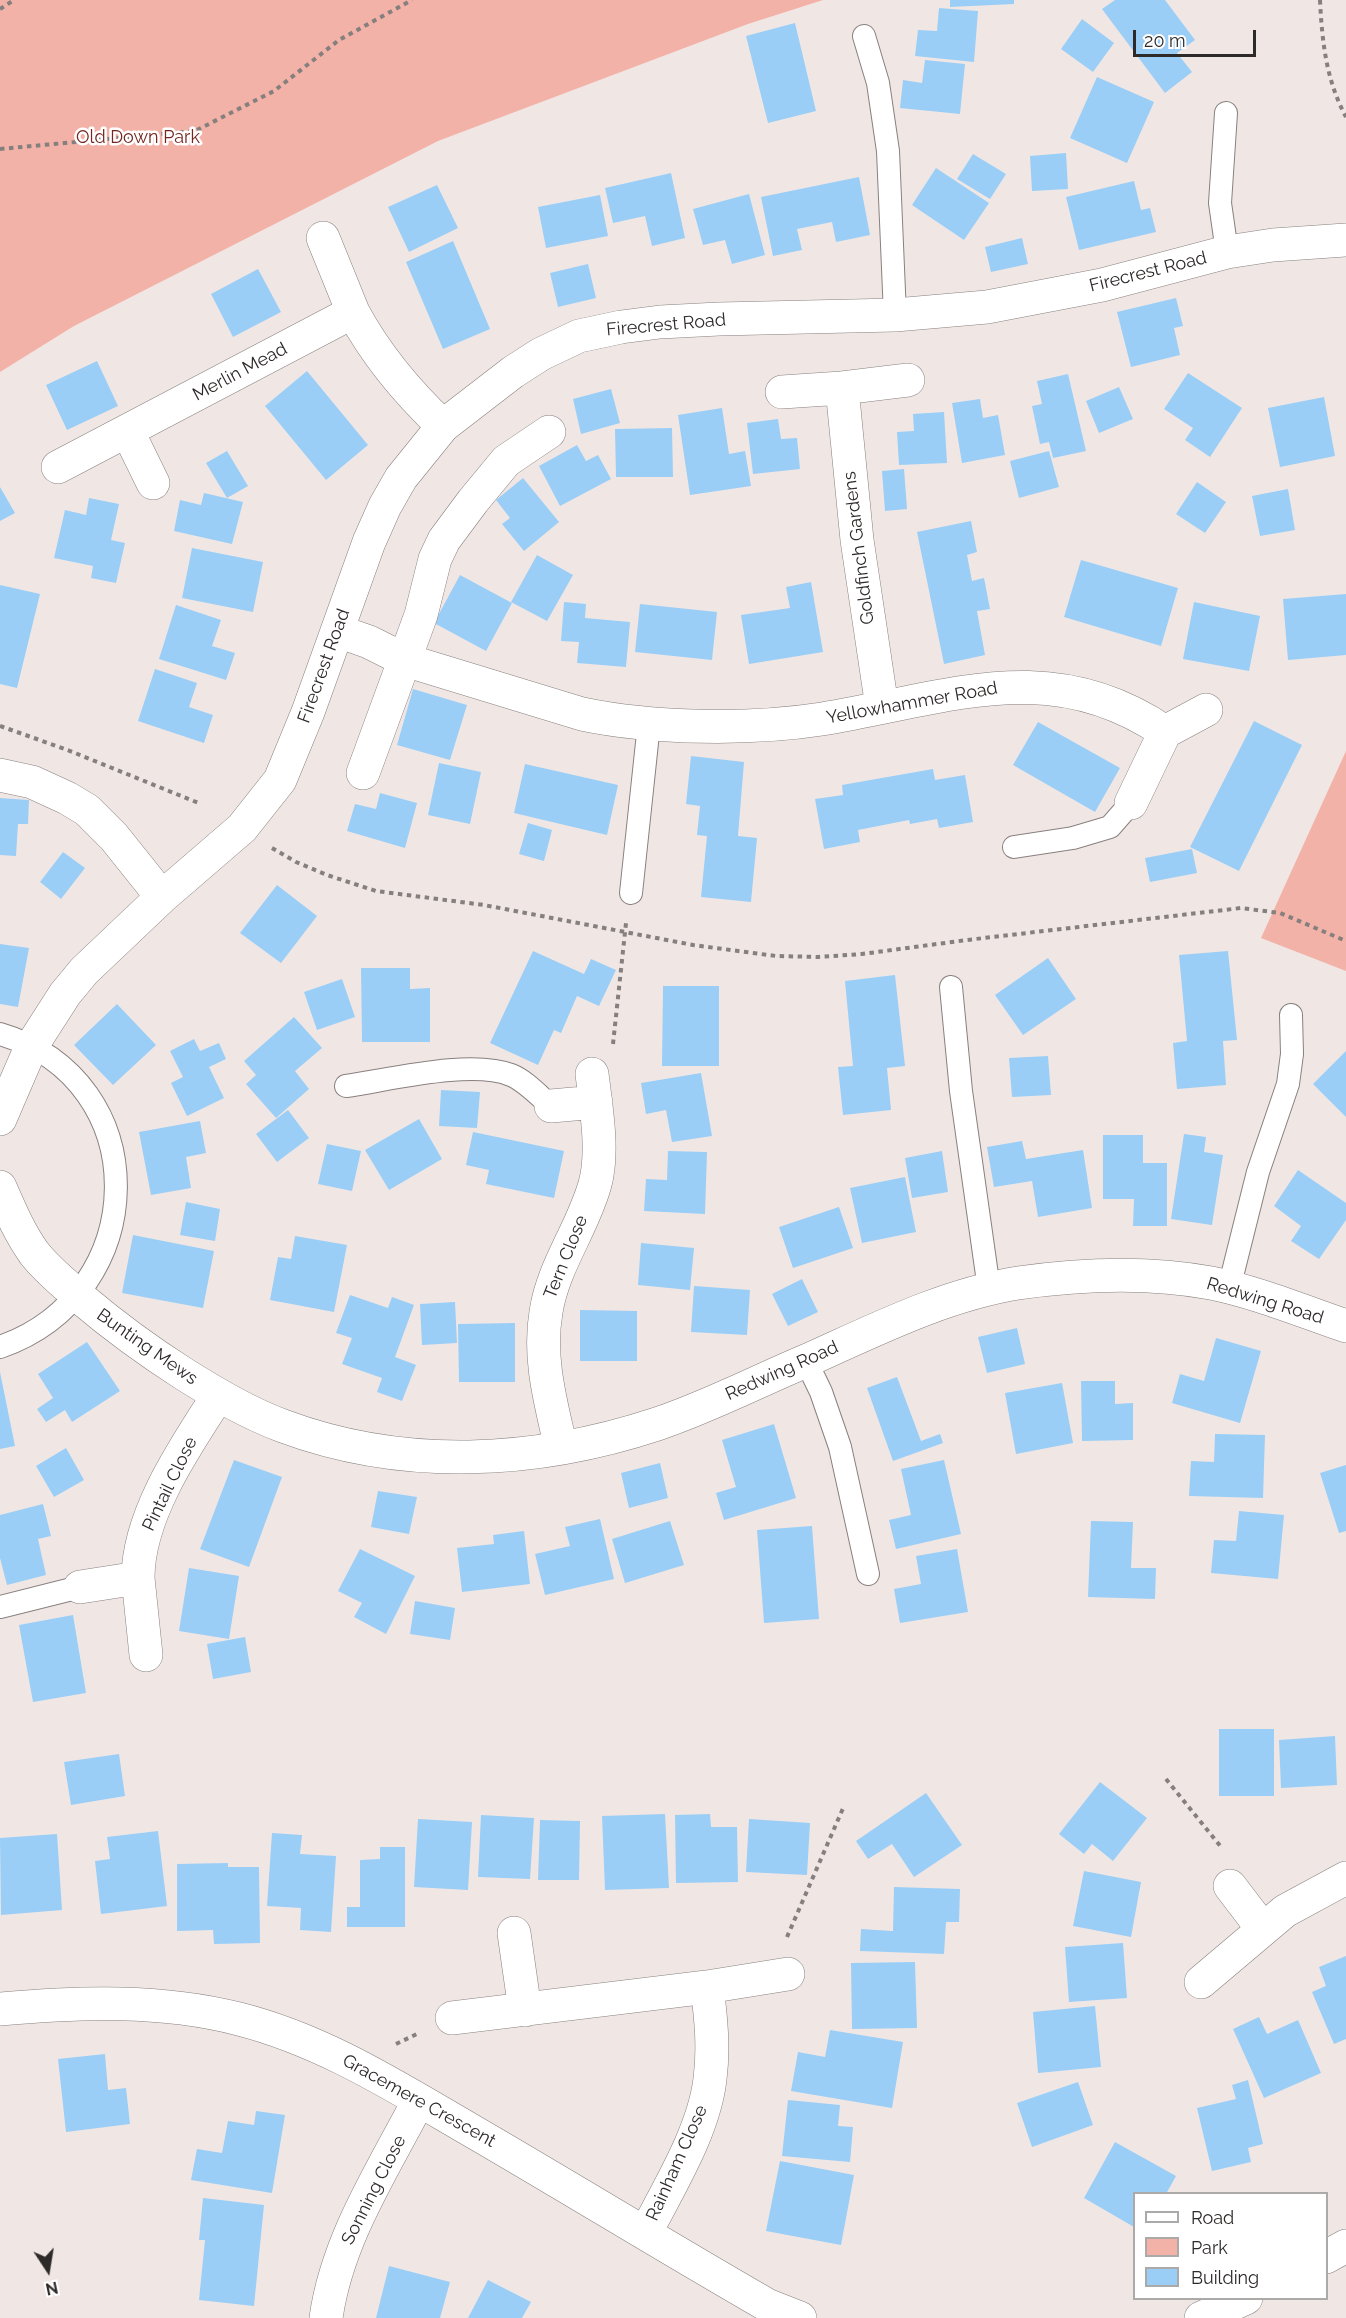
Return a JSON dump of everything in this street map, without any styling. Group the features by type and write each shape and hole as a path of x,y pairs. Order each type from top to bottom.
{"street":[{"path":"323,238 364,333 397,377 443,426"},
{"name":"Firecrest Road","path":"31,1047 65,994 84,971 162,897 242,828 280,780 338,631 369,542 401,478 443,426 513,372 541,354 579,336 660,322 895,315 987,307 1066,293 1227,252 1273,245 1346,240"},
{"name":"Merlin Mead","path":"58,467 353,312"},
{"path":"782,392 908,381"},
{"name":"Goldfinch Gardens","path":"842,388 857,540 882,707"},
{"path":"128,432 153,483"},
{"path":"363,773 421,615 435,560 444,540 486,483 506,461 549,432"},
{"name":"Yellowhammer Road","path":"338,631 369,642 405,660 582,714 607,719 650,724 786,723 822,719 980,690 1013,687 1052,689 1105,700 1142,717 1165,732"},
{"path":"1131,803 1165,732 1206,710"},
{"path":"0,775 32,782 68,798 87,810 114,837 162,897"},
{"path":"0,1119 31,1047"},
{"path":"551,1106 594,1088"},
{"name":"Tern Close","path":"561,1448 544,1371 545,1314 549,1295 561,1264 596,1184 598,1149 594,1088"},
{"name":"Bunting Mews","path":"0,1187 16,1225 32,1250 49,1270 144,1349 218,1396"},
{"name":"Redwing Road","path":"218,1396 282,1426 316,1437 390,1452 458,1458 517,1455 627,1434 662,1423 899,1320 989,1289 1059,1278 1092,1275 1186,1280 1229,1287 1346,1326"},
{"name":"Pintail Close","path":"146,1655 138,1578 138,1567 145,1536 178,1460 218,1396"},
{"path":"80,1587 138,1578"},
{"path":"1202,1982 1262,1928 1285,1911 1346,1878"},
{"path":"1230,1886 1262,1928"},
{"path":"514,1933 525,2010"},
{"path":"452,2018 779,1976"},
{"name":"Rainham Close","path":"645,2232 692,2139 710,2082 712,2034 706,1987"},
{"name":"Gracemere Crescent","path":"0,2009 84,2003 145,2005 192,2010 237,2018 309,2042 355,2063 767,2305 800,2318"},
{"name":"Sonning Close","path":"326,2318 336,2270 349,2233 419,2100"},
{"path":"1328,2256 1346,2246"},
{"path":"1201,2318 1242,2300"}],"lane":[{"path":"864,36 878,83 888,151 895,315"},
{"path":"1226,113 1220,203 1227,252"},
{"path":"631,893 650,724"},
{"path":"1014,847 1073,838 1110,827 1131,803"},
{"path":"951,987 961,1091 989,1289"},
{"path":"1229,1287 1258,1172 1288,1084 1292,1054 1291,1015"},
{"name":"Bunting Mews","path":"0,1034 31,1047 68,1073 95,1108 111,1150 116,1171 114,1216 109,1237 102,1258 78,1296 43,1326 0,1347"},
{"path":"346,1086 453,1071 497,1072 511,1075 551,1106"},
{"path":"806,1360 821,1392 840,1447 868,1574"},
{"path":"0,1607 80,1587"}],"path":[{"path":"0,9 14,0"},
{"path":"0,149 195,131 274,91 339,40 412,0"},
{"path":"1320,0 1322,42 1330,78 1346,117"},
{"path":"0,726 65,749 201,804"},
{"path":"269,845 296,862 376,891 484,905 693,945 764,955 818,957 904,950 967,940 1241,908 1280,913 1346,941"},
{"path":"594,1088 613,1044 631,893"},
{"path":"1166,1779 1234,1863 1230,1886"},
{"path":"779,1976 844,1806"},
{"path":"355,2063 452,2018"}],"green space":[{"name":"Old Down Park","path":"0,0 823,0 748,24 438,141 74,326 0,372"},
{"path":"1346,751 1346,971 1261,938"}],"building":[{"path":"950,0 1014,0 1014,4 950,7"},
{"path":"1115,0 1165,0 1195,40 1177,53 1192,72 1165,93 1102,9"},
{"path":"939,8 978,11 974,62 915,56 918,30 937,31"},
{"path":"1082,19 1114,43 1093,72 1061,49"},
{"path":"795,23 816,111 768,123 746,36"},
{"path":"925,60 965,64 960,114 900,108 903,80 922,83"},
{"path":"1097,77 1154,102 1127,163 1070,138"},
{"path":"1066,153 1068,189 1032,191 1030,156"},
{"path":"973,154 1006,174 990,199 957,179"},
{"path":"936,168 989,203 964,240 912,205"},
{"path":"671,173 685,238 652,246 645,216 613,223 605,188"},
{"path":"859,177 870,235 836,242 832,222 797,229 802,250 773,256 761,197"},
{"path":"1134,181 1141,210 1150,208 1156,232 1079,250 1066,197"},
{"path":"437,185 458,228 409,252 388,207"},
{"path":"749,194 765,255 732,264 725,240 703,245 693,209"},
{"path":"600,195 608,236 546,248 538,207"},
{"path":"1022,238 1028,264 991,272 985,247"},
{"path":"453,241 490,329 443,349 406,262"},
{"path":"588,264 596,298 558,307 550,273"},
{"path":"258,269 281,312 233,337 211,294"},
{"path":"1176,298 1183,326 1174,328 1180,355 1131,367 1117,312"},
{"path":"97,361 118,406 67,430 46,385"},
{"path":"307,371 368,445 326,480 265,406"},
{"path":"1188,373 1242,408 1210,457 1185,440 1193,428 1164,409"},
{"path":"1068,374 1086,451 1053,458 1049,442 1040,444 1032,406 1042,404 1037,381"},
{"path":"1119,387 1133,419 1099,433 1086,401"},
{"path":"611,389 620,423 581,434 573,399"},
{"path":"1324,397 1335,456 1280,467 1268,408"},
{"path":"980,399 983,418 998,415 1005,455 962,463 952,403"},
{"path":"722,408 729,454 745,451 751,486 690,495 678,415"},
{"path":"944,412 947,463 899,465 897,432 914,431 913,414"},
{"path":"778,419 781,439 797,438 800,469 753,474 747,423"},
{"path":"672,428 673,477 616,477 615,429"},
{"path":"577,445 586,461 598,455 611,479 560,506 539,466"},
{"path":"227,451 248,486 227,498 206,463"},
{"path":"1049,451 1059,487 1019,498 1010,461"},
{"path":"904,469 907,509 885,511 882,471"},
{"path":"523,478 559,522 524,551 502,524 510,518 496,500"},
{"path":"1197,482 1226,502 1205,533 1176,514"},
{"path":"0,487 15,513 0,521"},
{"path":"1288,489 1295,530 1260,536 1252,496"},
{"path":"204,493 243,502 232,544 174,531 180,500 201,505"},
{"path":"89,498 119,504 111,540 125,543 116,583 91,578 93,566 54,558 65,510 86,515"},
{"path":"971,521 977,552 967,555 972,581 984,578 990,609 977,611 985,655 944,664 917,532"},
{"path":"192,548 263,562 253,612 182,598"},
{"path":"537,555 573,575 547,621 511,602"},
{"path":"1081,560 1178,588 1161,646 1064,617"},
{"path":"460,575 512,603 486,651 434,623"},
{"path":"811,582 823,652 749,664 741,615 790,608 786,587"},
{"path":"0,585 40,594 17,688 0,684"},
{"path":"1346,594 1346,655 1288,660 1283,599"},
{"path":"564,602 586,604 585,618 630,622 626,667 577,663 579,642 561,641"},
{"path":"1194,602 1260,616 1249,671 1183,659"},
{"path":"640,604 717,612 712,660 635,652"},
{"path":"176,605 221,620 212,646 235,653 226,680 159,659"},
{"path":"155,669 197,683 189,707 213,715 204,743 138,721"},
{"path":"413,689 467,705 450,760 397,745"},
{"path":"1254,721 1302,745 1239,871 1190,847"},
{"path":"1038,722 1120,768 1095,812 1013,765"},
{"path":"691,756 744,762 738,836 757,838 751,902 701,897 707,836 697,835 700,806 686,804"},
{"path":"439,763 481,772 470,824 428,815"},
{"path":"525,764 618,785 607,835 514,813"},
{"path":"933,769 935,780 965,775 973,822 939,828 937,819 910,824 909,820 858,830 860,842 824,849 815,799 843,795 842,785"},
{"path":"380,793 417,803 405,848 347,831 355,804 376,809"},
{"path":"0,798 29,800 28,824 18,824 16,856 0,855"},
{"path":"528,823 552,830 544,861 519,854"},
{"path":"1192,849 1197,873 1150,882 1145,858"},
{"path":"63,852 85,868 61,899 40,882"},
{"path":"277,885 317,916 281,963 240,933"},
{"path":"0,944 29,948 18,1007 0,1004"},
{"path":"533,951 584,974 591,959 616,970 599,1006 577,996 561,1033 554,1030 538,1065 490,1043"},
{"path":"1228,951 1237,1040 1223,1041 1226,1085 1177,1089 1173,1043 1187,1041 1179,955"},
{"path":"1048,958 1076,999 1023,1035 995,995"},
{"path":"361,968 410,968 410,989 430,988 430,1042 362,1042"},
{"path":"895,975 905,1066 887,1068 891,1110 843,1115 838,1067 853,1066 845,981"},
{"path":"342,979 355,1017 317,1030 304,992"},
{"path":"663,986 719,986 719,1066 662,1066"},
{"path":"117,1004 156,1045 113,1085 74,1045"},
{"path":"294,1017 322,1048 295,1071 309,1089 276,1118 246,1084 256,1075 244,1061"},
{"path":"194,1039 200,1051 219,1043 226,1059 209,1067 224,1098 187,1116 171,1083 183,1077 170,1051"},
{"path":"1346,1051 1346,1117 1313,1084"},
{"path":"1048,1056 1051,1095 1012,1097 1009,1058"},
{"path":"701,1073 712,1136 672,1142 666,1110 646,1114 641,1083"},
{"path":"441,1090 480,1092 477,1128 439,1126"},
{"path":"288,1110 309,1138 277,1162 256,1134"},
{"path":"419,1119 442,1159 389,1190 365,1150"},
{"path":"200,1121 206,1153 186,1157 191,1188 151,1195 139,1132"},
{"path":"473,1132 564,1151 554,1198 486,1184 489,1170 466,1165"},
{"path":"1184,1134 1206,1137 1204,1152 1223,1155 1212,1225 1171,1219"},
{"path":"1103,1135 1143,1135 1143,1163 1167,1163 1167,1226 1133,1226 1134,1199 1103,1199"},
{"path":"1022,1141 1026,1159 1083,1150 1092,1208 1038,1217 1032,1181 994,1187 987,1147"},
{"path":"327,1144 361,1151 352,1191 318,1184"},
{"path":"668,1151 707,1152 705,1214 644,1211 646,1179 667,1180"},
{"path":"942,1151 948,1192 912,1198 905,1158"},
{"path":"1298,1170 1346,1203 1346,1220 1319,1259 1291,1241 1301,1226 1274,1206"},
{"path":"905,1177 916,1232 862,1243 850,1188"},
{"path":"186,1202 220,1209 215,1241 180,1235"},
{"path":"839,1207 853,1248 793,1268 779,1227"},
{"path":"133,1235 214,1251 203,1308 122,1293"},
{"path":"295,1236 347,1245 334,1312 270,1300 278,1257 291,1259"},
{"path":"641,1243 694,1248 690,1290 638,1285"},
{"path":"802,1279 818,1312 788,1326 772,1294"},
{"path":"694,1286 750,1290 747,1335 691,1332"},
{"path":"350,1295 388,1308 392,1297 414,1305 395,1357 416,1365 402,1401 377,1392 382,1378 342,1364 352,1338 336,1333"},
{"path":"455,1302 457,1343 422,1345 420,1304"},
{"path":"580,1310 637,1311 637,1361 580,1361"},
{"path":"515,1323 515,1382 459,1382 458,1324"},
{"path":"1017,1328 1025,1364 987,1373 978,1337"},
{"path":"1216,1338 1261,1351 1240,1423 1172,1403 1180,1374 1204,1381"},
{"path":"87,1342 120,1391 72,1422 65,1410 46,1422 37,1409 53,1398 38,1374"},
{"path":"0,1372 15,1446 0,1449"},
{"path":"897,1377 921,1441 940,1434 943,1443 893,1461 867,1388"},
{"path":"1081,1381 1115,1381 1115,1404 1133,1403 1133,1440 1082,1441"},
{"path":"1062,1383 1073,1443 1016,1454 1005,1393"},
{"path":"774,1424 796,1498 724,1520 716,1493 736,1487 722,1440"},
{"path":"1215,1434 1265,1435 1263,1498 1189,1496 1191,1461 1214,1462"},
{"path":"66,1448 84,1480 54,1497 36,1466"},
{"path":"234,1460 282,1477 249,1567 200,1549"},
{"path":"944,1460 961,1534 896,1549 889,1520 911,1515 901,1469"},
{"path":"660,1463 668,1498 629,1508 621,1473"},
{"path":"1346,1465 1346,1531 1339,1533 1320,1473"},
{"path":"378,1491 417,1497 409,1534 371,1527"},
{"path":"43,1504 51,1536 38,1539 46,1575 7,1585 0,1558 0,1515"},
{"path":"1239,1511 1284,1515 1278,1579 1211,1573 1214,1540 1236,1541"},
{"path":"600,1519 614,1579 545,1595 535,1554 570,1546 565,1527"},
{"path":"670,1521 684,1565 625,1583 612,1539"},
{"path":"1091,1521 1133,1522 1131,1568 1156,1568 1155,1599 1088,1597"},
{"path":"812,1526 819,1619 764,1623 757,1530"},
{"path":"524,1531 530,1584 462,1592 457,1548 494,1544 493,1535"},
{"path":"360,1549 415,1576 386,1634 354,1617 362,1603 338,1591"},
{"path":"957,1549 968,1612 900,1623 894,1589 921,1584 916,1556"},
{"path":"189,1568 239,1576 229,1639 179,1631"},
{"path":"415,1601 455,1608 450,1640 410,1634"},
{"path":"73,1615 86,1693 33,1702 19,1625"},
{"path":"245,1637 251,1672 213,1679 207,1644"},
{"path":"1219,1729 1274,1729 1274,1796 1219,1796"},
{"path":"1335,1736 1337,1785 1281,1788 1279,1740"},
{"path":"119,1754 125,1796 71,1805 64,1762"},
{"path":"1100,1782 1147,1818 1113,1861 1092,1844 1084,1854 1059,1834"},
{"path":"926,1793 962,1845 914,1877 892,1844 868,1859 856,1841"},
{"path":"665,1814 669,1888 605,1890 602,1816"},
{"path":"710,1814 711,1827 737,1827 738,1882 676,1883 675,1815"},
{"path":"481,1815 534,1818 530,1879 478,1877"},
{"path":"418,1819 472,1822 468,1890 414,1887"},
{"path":"749,1819 810,1823 807,1875 746,1872"},
{"path":"540,1820 580,1821 579,1880 538,1880"},
{"path":"158,1831 167,1906 101,1914 95,1861 110,1859 107,1837"},
{"path":"272,1833 302,1835 300,1854 336,1856 331,1932 300,1930 301,1908 267,1906"},
{"path":"57,1834 62,1910 1,1915 0,1838"},
{"path":"380,1847 405,1847 405,1927 347,1927 347,1907 360,1907 360,1860 380,1859"},
{"path":"228,1863 228,1867 259,1867 260,1943 214,1944 213,1930 177,1931 177,1864"},
{"path":"1084,1871 1141,1882 1131,1937 1073,1926"},
{"path":"894,1887 960,1889 959,1922 946,1922 944,1954 860,1951 861,1929 893,1931"},
{"path":"1123,1943 1127,1998 1069,2002 1065,1947"},
{"path":"1346,1956 1346,2039 1334,2044 1312,1992 1326,1986 1319,1967"},
{"path":"915,1962 917,2028 852,2029 851,1963"},
{"path":"1095,2006 1101,2067 1038,2073 1033,2012"},
{"path":"1259,2017 1267,2034 1298,2020 1321,2073 1264,2098 1233,2029"},
{"path":"830,2030 903,2042 892,2108 791,2091 798,2052 825,2057"},
{"path":"105,2054 108,2090 126,2088 130,2124 66,2132 58,2059"},
{"path":"1248,2080 1263,2144 1248,2148 1251,2162 1212,2171 1197,2108 1236,2099 1232,2085"},
{"path":"1078,2082 1093,2125 1032,2147 1017,2103"},
{"path":"788,2100 840,2105 838,2126 853,2127 850,2162 782,2156"},
{"path":"256,2111 285,2115 272,2193 191,2180 197,2149 222,2153 228,2121 254,2125"},
{"path":"1115,2142 1176,2176 1167,2192 1133,2192 1133,2226 1084,2198"},
{"path":"780,2161 854,2175 841,2245 766,2231"},
{"path":"203,2198 264,2205 254,2306 199,2300 205,2240 199,2240"},
{"path":"389,2266 450,2282 440,2318 376,2318"},
{"path":"488,2280 531,2302 522,2318 468,2318"}]}
